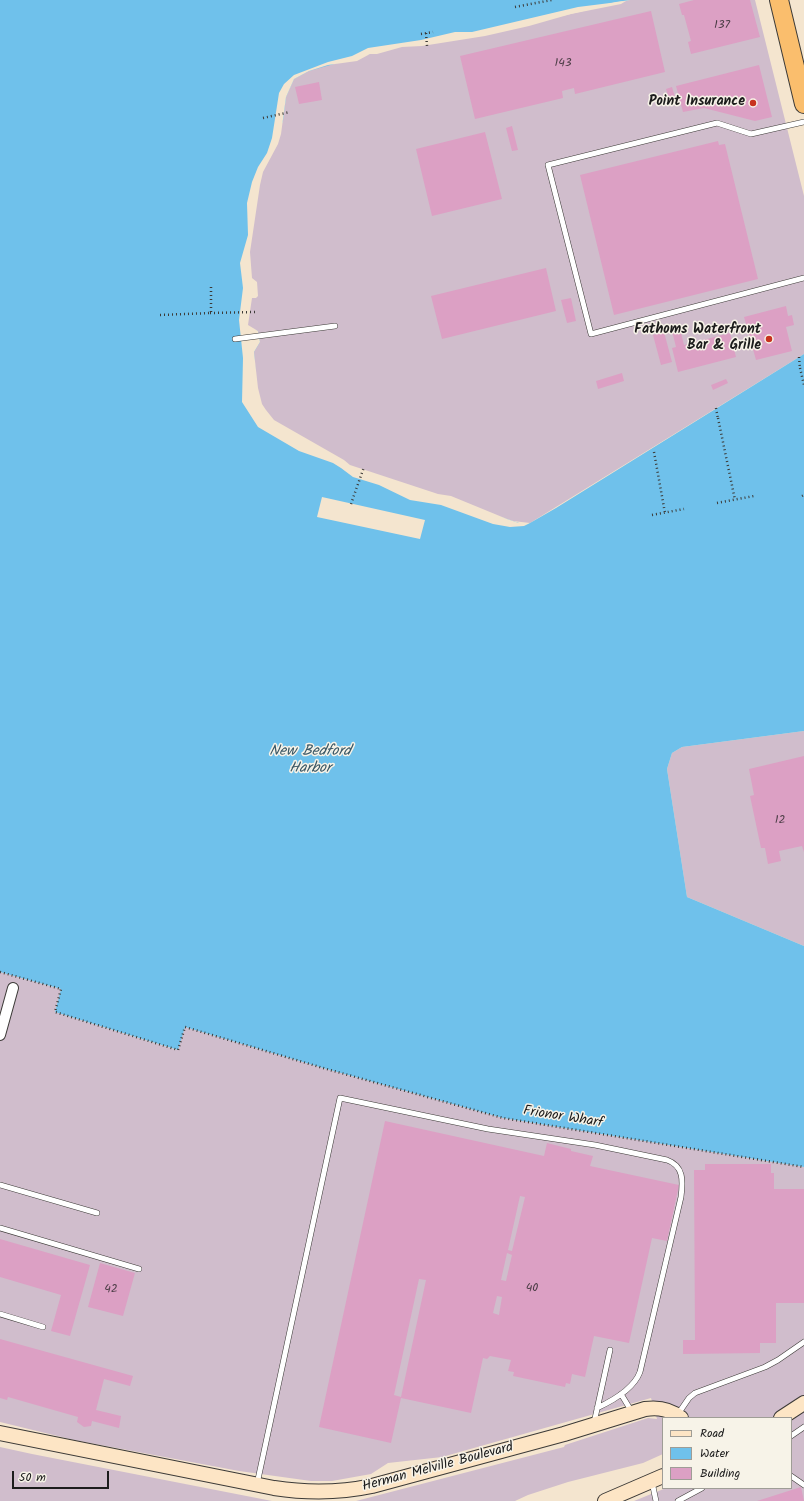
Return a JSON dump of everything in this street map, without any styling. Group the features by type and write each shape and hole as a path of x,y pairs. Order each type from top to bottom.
{"highway":[{"path":"779,0 804,104"}],"street":[{"path":"0,1035 3,1010 13,988"},
{"path":"782,1417 804,1403"},
{"name":"Herman Melville Boulevard","path":"0,1433 256,1485 302,1492 328,1492 357,1489 546,1439 632,1413 657,1408 667,1410 679,1416"},
{"path":"604,1501 657,1479"}],"lane":[{"path":"804,122 751,134 717,123 548,166 591,334 804,278"},
{"path":"235,339 335,326"},
{"path":"256,1485 340,1098 488,1129 595,1145 667,1160 681,1170 681,1197 638,1375 621,1394 610,1402 597,1408"},
{"path":"0,1185 97,1213"},
{"path":"0,1228 139,1269"},
{"path":"0,1314 43,1326"},
{"path":"679,1416 689,1398 695,1393 765,1367 804,1342"},
{"path":"594,1425 610,1350"},
{"path":"621,1394 632,1413"},
{"path":"792,1435 804,1427"},
{"path":"792,1477 804,1485"},
{"path":"656,1501 657,1479"},
{"path":"678,1501 700,1489"}],"path":[{"path":"515,7 552,0"},
{"path":"421,34 433,32"},
{"path":"426,33 427,46"},
{"path":"263,118 290,112"},
{"path":"160,315 211,313 211,286"},
{"path":"204,313 215,314 255,312"},
{"path":"799,357 801,372"},
{"path":"800,368 804,385"},
{"path":"716,408 719,423"},
{"path":"718,418 735,500"},
{"path":"652,448 657,464"},
{"path":"654,452 665,513"},
{"path":"351,504 364,467"},
{"path":"717,503 754,496"},
{"path":"652,515 684,509"},
{"name":"Frionor Wharf","path":"0,972 61,989 55,1012 178,1050 184,1027 323,1068 503,1118 804,1167"}],"shaded area":[{"path":"630,0 755,0 804,196 804,354 530,523 513,521 349,467 273,421 262,409 246,326 248,252 261,171 283,121 286,97 294,79 308,71 370,52 528,24"},
{"path":"804,731 804,946 687,897 667,769 672,753 682,747"},
{"path":"0,972 61,989 55,1012 177,1050 185,1027 323,1068 503,1118 804,1167 804,1501 634,1501 664,1489 792,1489 792,1417 662,1417 662,1454 643,1463 568,1482 528,1495 515,1501 356,1501 564,1447 565,1445 648,1418 657,1419 651,1398 442,1457 388,1463 371,1474 332,1481 311,1481 239,1471 74,1440 0,1422"},
{"path":"0,1447 32,1454 272,1501 0,1501"}],"water":[{"name":"New Bedford Harbor","path":"0,0 630,0 616,2 528,24 402,45 309,71 294,79 286,97 283,121 261,171 248,252 250,296 246,326 258,331 260,342 254,352 257,389 262,409 273,421 349,467 519,523 530,523 556,508 804,354 804,731 682,747 672,753 667,769 687,897 804,946 804,1167 503,1118 323,1068 185,1027 178,1050 55,1012 61,989 0,972"}],"pier":[{"path":"626,1 621,4 571,14 529,26 485,36 422,46 402,47 377,54 370,54 357,61 328,65 309,71 294,79 286,97 281,134 278,144 263,172 260,185 250,252 252,278 257,282 258,296 256,298 252,298 248,325 258,331 260,342 254,352 258,388 262,404 266,410 274,420 344,460 350,465 438,494 451,496 519,523 530,523 524,526 510,527 493,524 441,505 410,500 379,485 353,477 333,463 299,451 258,427 242,402 243,358 239,320 243,288 240,263 248,235 247,203 252,182 258,167 267,153 272,138 279,93 284,84 294,75 328,62 352,56 368,48 421,40 455,32 472,32 578,7"},
{"path":"322,497 425,520 420,539 317,517"}],"building":[{"path":"694,0 750,0 760,37 691,54 688,42 691,41 684,15 682,15 679,4"},
{"path":"651,11 665,72 575,94 574,88 562,91 563,98 475,119 460,56"},
{"path":"759,65 772,117 755,121 704,108 683,112 676,86"},
{"path":"319,82 322,100 299,104 295,87"},
{"path":"672,87 675,97 669,99 666,89"},
{"path":"512,126 518,150 512,151 506,128"},
{"path":"485,132 502,199 432,216 416,149"},
{"path":"718,141 719,145 725,144 758,279 614,315 580,175"},
{"path":"546,268 556,311 442,339 431,296"},
{"path":"571,298 576,321 567,323 561,300"},
{"name":"Fathoms Waterfront Bar & Grille","path":"786,306 788,316 792,315 794,325 786,327 792,351 756,360 744,317"},
{"path":"680,329 684,345 730,333 736,357 678,372 672,348 676,347 672,331"},
{"path":"664,332 672,362 661,365 653,335"},
{"path":"622,373 624,381 598,389 596,381"},
{"path":"726,379 728,383 713,390 711,385"},
{"path":"804,756 804,852 802,846 779,851 781,861 768,864 765,848 761,848 750,796 754,795 749,769"},
{"path":"385,1121 544,1156 547,1143 593,1156 590,1166 679,1185 667,1241 652,1238 629,1343 594,1336 585,1377 572,1374 570,1384 566,1383 565,1387 513,1376 514,1372 508,1371 511,1360 490,1356 487,1359 483,1358 471,1413 401,1398 391,1443 319,1427","holes":["520,1196 525,1197 512,1251 508,1250","507,1253 512,1255 506,1281 501,1280","419,1279 426,1280 401,1397 394,1395","497,1296 502,1297 499,1315 493,1313"]},
{"path":"705,1164 771,1164 771,1173 774,1173 774,1189 804,1189 804,1303 776,1303 776,1343 760,1343 760,1353 683,1354 683,1340 695,1340 694,1170 705,1170"},
{"path":"0,1239 90,1265 70,1336 51,1331 61,1295 0,1277"},
{"path":"100,1263 135,1273 123,1316 88,1307"},
{"path":"0,1339 133,1376 130,1386 104,1379 96,1410 121,1416 119,1428 92,1421 91,1426 84,1427 77,1422 78,1417 8,1397 7,1400 0,1398"},
{"path":"801,1487 804,1501 757,1501"}],"place":[{"name":"Point Insurance","path":"753,103"},
{"name":"Fathoms Waterfront Bar & Grille","path":"769,339"}]}
